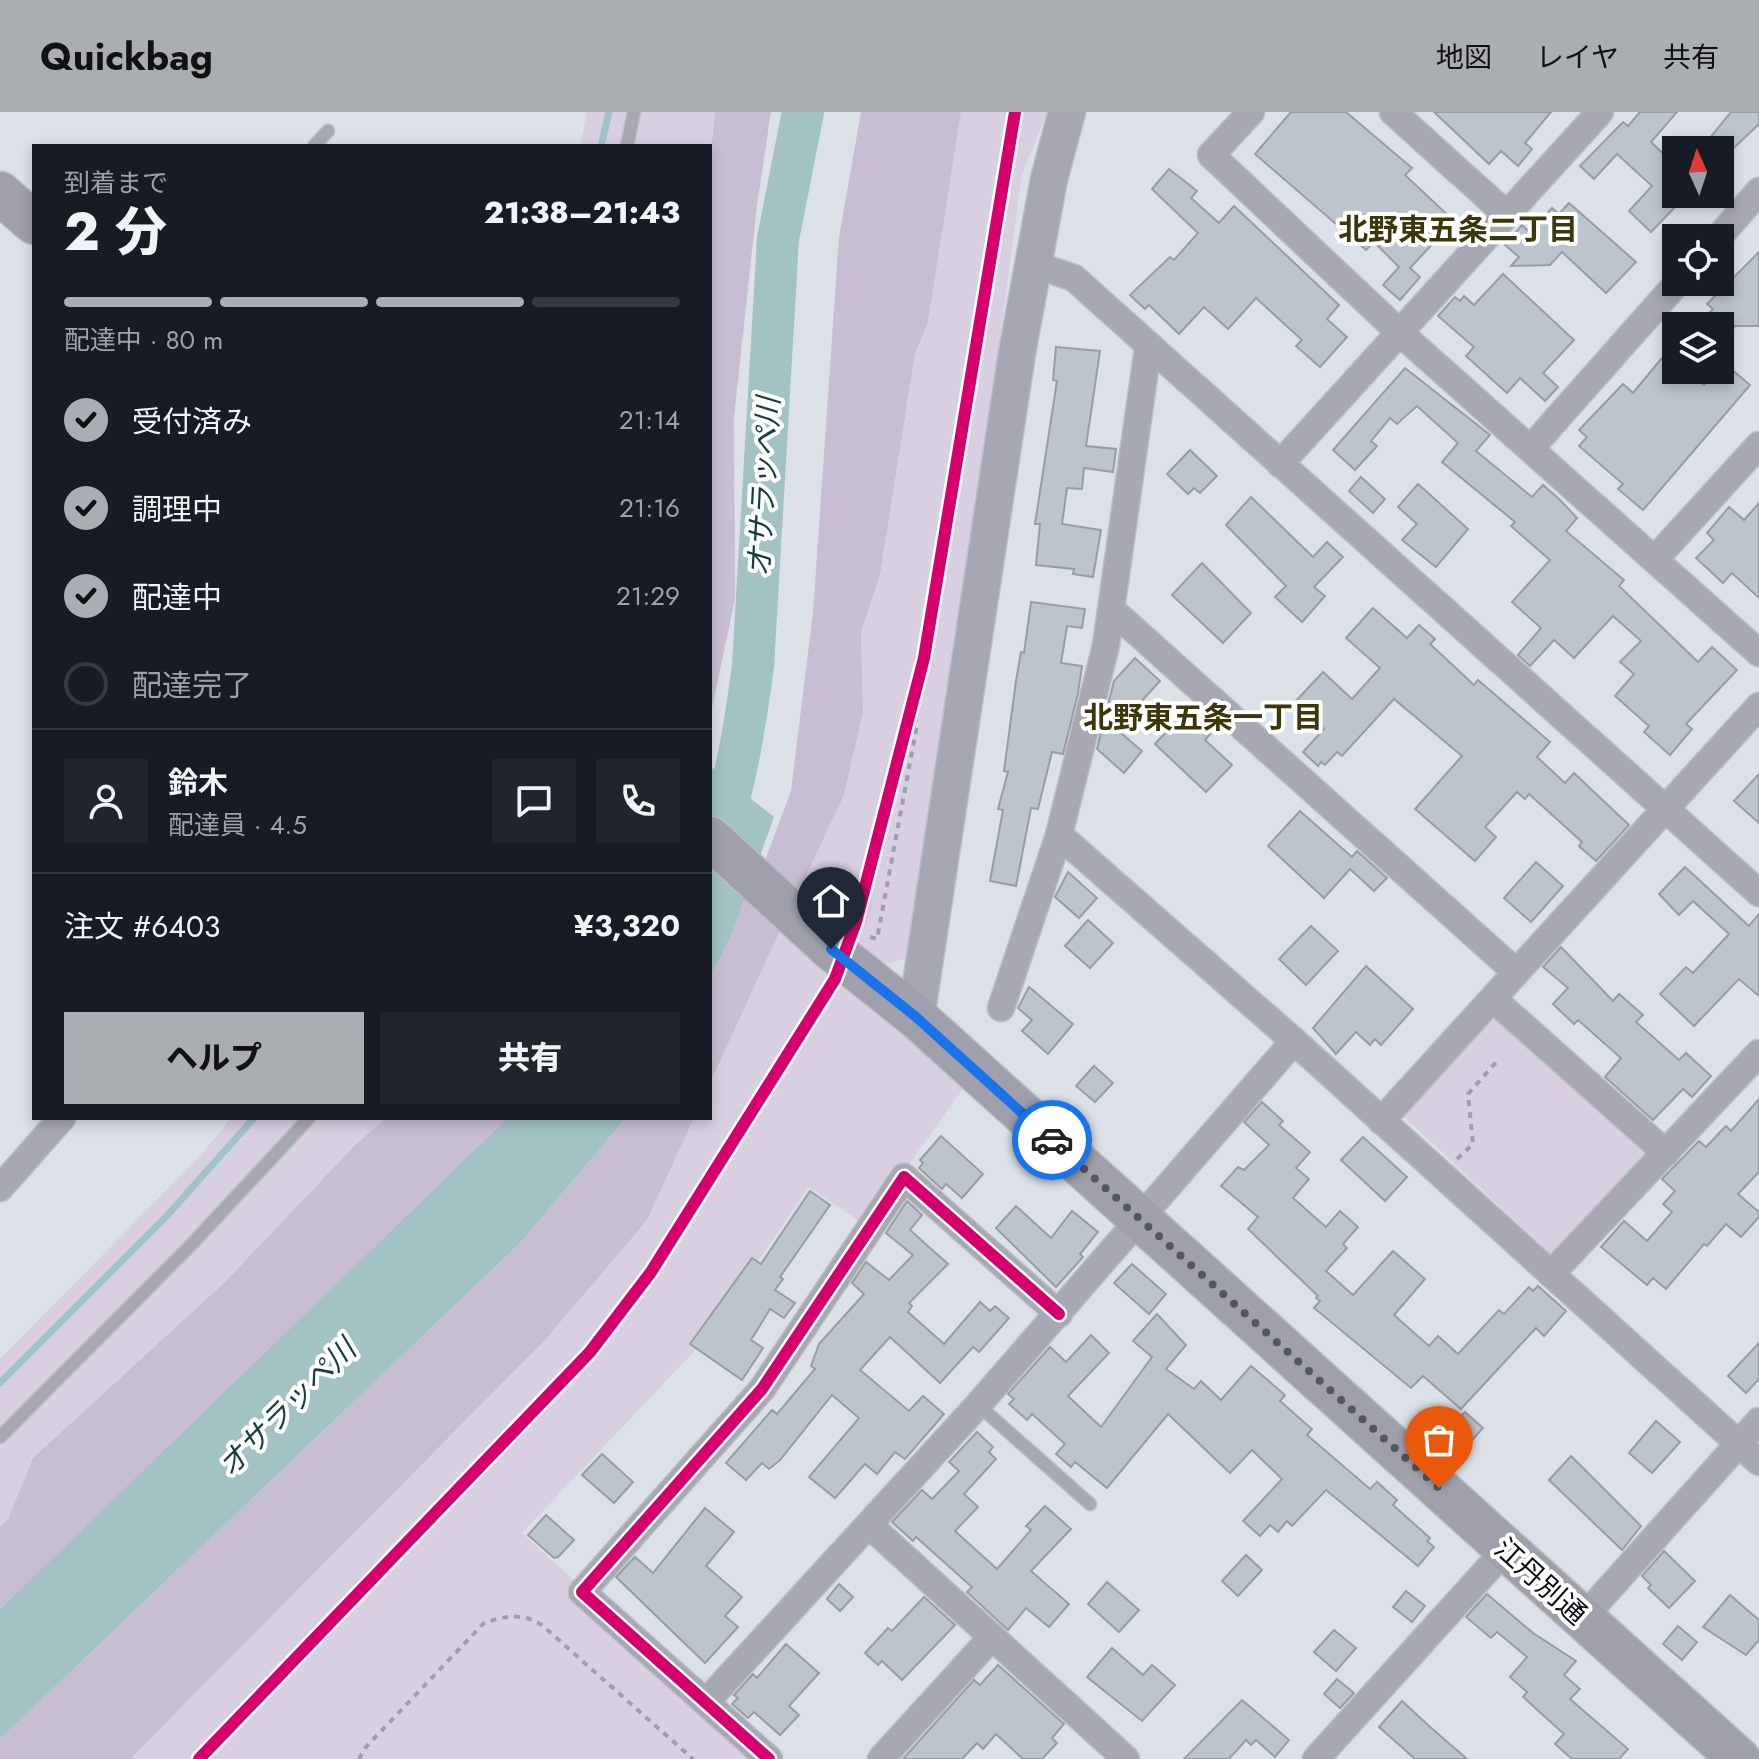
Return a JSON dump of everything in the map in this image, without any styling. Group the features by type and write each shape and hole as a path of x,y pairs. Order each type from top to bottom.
{"main road":[{"path":"0,193 32,221"},
{"name":"江丹別通","path":"712,840 842,947 1140,1220 1739,1759"}],"street":[{"path":"916,1017 1033,264 1049,179 1067,112"},
{"path":"1251,112 1211,155 1399,332 1759,653"},
{"path":"1393,112 1506,214"},
{"path":"1280,464 1600,112"},
{"path":"1730,224 1759,191"},
{"path":"1033,264 1074,278 1148,348 1759,893"},
{"path":"1531,448 1666,296"},
{"path":"1001,1008 1059,835 1112,610 1148,348"},
{"path":"1655,559 1759,445"},
{"path":"1112,610 1516,972"},
{"path":"1381,1121 1759,706"},
{"path":"1059,835 1294,1041 1759,1462"},
{"path":"1493,999 1666,1153"},
{"path":"707,1701 1059,1314 1294,1041"},
{"path":"1551,1274 1759,1053"},
{"path":"0,1188 60,1120"},
{"path":"769,1759 582,1592 762,1389 904,1177 1059,1314"},
{"path":"1583,1618 1759,1421"},
{"path":"869,1525 1126,1759"},
{"path":"1316,1759 1506,1549"},
{"path":"881,1759 992,1637"}],"lane":[{"path":"627,144 634,112"},
{"path":"316,144 328,131"},
{"path":"0,1437 191,1245 307,1120"},
{"path":"978,1405 1090,1504"}],"path":[{"path":"890,794 913,703"},
{"path":"842,947 877,939 917,725 913,703"},
{"path":"1442,1176 1473,1144 1468,1094 1498,1060"},
{"path":"359,1759 365,1748 484,1623 502,1617 521,1616 543,1626 693,1759"}],"shaded area":[{"path":"587,112 715,112 712,144 580,144"},
{"path":"715,112 771,112 757,205 734,417 735,599 712,708 712,144"},
{"path":"861,112 961,112 928,322 915,354 880,575 861,632 863,712 844,795 797,895 763,866 791,791 813,612 839,237"},
{"path":"961,112 1047,112 1022,174 916,956 878,966 797,895 844,795 863,712 861,632 880,575 915,354 928,322"},
{"path":"748,889 784,922 712,1079 712,972 730,939"},
{"path":"784,922 970,1079 865,1225 809,1187 700,1345 522,1533 771,1759 130,1759 292,1594 647,1220 693,1120 712,1120 712,1079"},
{"path":"1496,1011 1651,1157 1555,1258 1400,1113"},
{"path":"229,1120 384,1120 355,1145 226,1281 33,1458 8,1519 0,1527 0,1359 202,1154"},
{"path":"384,1120 506,1120 484,1145 0,1609 0,1527 8,1519 33,1458 226,1281 355,1145"},
{"path":"624,1120 693,1120 647,1220 545,1340 130,1759 0,1759 0,1739 520,1243"}],"water":[{"path":"712,768 774,817 730,939 712,972"},
{"path":"506,1120 624,1120 520,1243 0,1739 0,1609"}],"building":[{"path":"1291,112 1346,112 1412,168 1405,175 1454,221 1410,268 1420,277 1400,300 1383,285 1399,267 1374,242 1366,250 1255,154"},
{"path":"1434,112 1551,112 1525,143 1532,149 1518,166 1501,151 1489,164"},
{"path":"1640,112 1677,112 1651,142 1662,153 1662,208 1674,208 1651,232 1629,211 1652,186 1617,154 1594,179 1580,166 1623,122 1628,126"},
{"path":"1731,112 1759,112 1759,124 1734,148 1734,136 1711,136"},
{"path":"1169,169 1197,191 1191,198 1219,223 1234,206 1339,305 1327,319 1347,337 1320,367 1296,346 1302,340 1256,298 1228,329 1204,307 1179,334 1149,305 1145,309 1130,295 1170,257 1174,260 1198,233 1152,189"},
{"path":"1569,203 1636,262 1606,293 1562,252 1550,265 1511,266 1519,257 1505,245 1522,225 1530,233 1552,208 1559,214"},
{"path":"1759,252 1759,326 1734,327 1734,312 1710,312 1713,309 1707,304 1715,296 1734,296 1734,277"},
{"path":"1503,274 1574,340 1543,373 1558,387 1545,401 1520,378 1507,393 1466,356 1474,347 1438,316 1455,297 1460,301 1464,296 1474,305"},
{"path":"1056,347 1100,351 1086,446 1116,449 1113,472 1084,468 1082,489 1067,488 1062,524 1101,530 1093,577 1073,574 1074,569 1036,565 1040,524 1035,524 1057,381 1053,380"},
{"path":"1662,358 1662,384 1734,384 1734,371 1750,385 1643,510 1618,489 1623,484 1579,446 1587,437 1579,430 1623,384 1633,393"},
{"path":"1405,368 1490,435 1476,451 1532,497 1543,485 1559,499 1577,518 1566,531 1624,580 1619,586 1698,662 1712,647 1737,670 1686,724 1692,729 1670,755 1644,732 1649,726 1615,696 1634,674 1620,662 1641,641 1613,616 1574,658 1554,640 1530,666 1518,655 1541,628 1512,602 1550,560 1511,526 1515,522 1442,462 1458,443 1417,406 1397,424 1390,418 1371,441 1377,446 1355,470 1333,450"},
{"path":"1190,450 1217,476 1200,493 1194,488 1188,494 1167,474"},
{"path":"1361,477 1385,499 1373,513 1349,491"},
{"path":"1418,484 1468,529 1436,567 1402,540 1417,524 1398,507"},
{"path":"1251,497 1313,557 1327,542 1343,557 1314,587 1325,596 1302,622 1275,597 1286,586 1226,525"},
{"path":"1759,503 1759,598 1732,573 1723,583 1696,558 1714,540 1707,533 1729,507 1744,520"},
{"path":"1202,563 1251,613 1223,643 1172,595"},
{"path":"1031,602 1085,609 1082,628 1067,626 1061,663 1082,666 1063,754 1052,752 1038,809 1031,808 1016,886 990,881 1003,810 998,809 1008,772 1004,771 1016,681 1021,652 1024,653"},
{"path":"1373,608 1407,638 1419,625 1435,639 1430,644 1474,685 1478,680 1550,742 1537,757 1565,783 1574,773 1629,825 1596,861 1579,846 1582,842 1529,794 1525,799 1517,792 1485,827 1496,837 1475,861 1415,809 1462,756 1394,699 1342,756 1337,752 1325,765 1321,762 1318,766 1303,752 1324,729 1295,702 1323,672 1352,699 1380,668 1346,638"},
{"path":"1135,658 1160,681 1116,729 1142,751 1124,773 1097,749 1114,681"},
{"path":"1182,715 1192,724 1197,720 1211,733 1205,740 1232,765 1206,792 1155,744"},
{"path":"1759,774 1759,823 1734,801"},
{"path":"1300,811 1352,857 1357,851 1387,878 1374,891 1350,869 1324,898 1268,846"},
{"path":"1536,862 1563,886 1531,922 1504,898"},
{"path":"1685,867 1749,926 1759,914 1759,996 1739,979 1694,1026 1660,994 1686,967 1693,973 1729,934 1693,901 1679,915 1659,894"},
{"path":"1068,872 1097,898 1079,918 1055,897"},
{"path":"1088,920 1113,943 1090,968 1065,946"},
{"path":"1311,926 1338,951 1306,985 1279,959"},
{"path":"1561,947 1613,1001 1619,994 1643,1015 1636,1022 1679,1060 1686,1053 1711,1076 1692,1097 1683,1089 1653,1120 1605,1077 1621,1058 1578,1020 1574,1024 1553,1004 1568,988 1543,967"},
{"path":"1366,966 1413,1009 1381,1045 1375,1039 1370,1045 1356,1032 1336,1054 1313,1028"},
{"path":"1029,987 1073,1024 1048,1054 1022,1031 1032,1020 1018,1008"},
{"path":"1094,1066 1113,1083 1095,1102 1076,1086"},
{"path":"1759,1099 1759,1172 1738,1194 1759,1212 1759,1217 1741,1237 1726,1224 1707,1246 1704,1244 1666,1289 1653,1278 1647,1285 1601,1247 1624,1221 1647,1241 1672,1212 1663,1204 1675,1191 1662,1179 1699,1141 1706,1147 1726,1126 1731,1131"},
{"path":"1262,1102 1283,1121 1279,1125 1310,1152 1296,1168 1309,1179 1293,1198 1326,1227 1340,1211 1358,1227 1343,1244 1347,1248 1326,1271 1353,1295 1393,1251 1425,1279 1394,1315 1429,1346 1438,1336 1458,1354 1499,1310 1504,1314 1529,1287 1533,1291 1538,1286 1566,1311 1544,1336 1536,1328 1461,1409 1423,1376 1411,1388 1314,1308 1320,1301 1316,1298 1318,1296 1248,1229 1258,1217 1221,1186 1238,1167 1244,1170 1269,1145 1244,1122"},
{"path":"941,1136 983,1174 962,1198 946,1184 942,1189 919,1168 923,1163 920,1160"},
{"path":"1363,1137 1407,1177 1385,1201 1341,1160"},
{"path":"810,1191 830,1205 780,1277 783,1279 775,1290 795,1303 784,1318 770,1309 751,1340 763,1348 742,1380 690,1344 752,1258 761,1264"},
{"path":"907,1201 922,1215 910,1230 948,1264 909,1303 912,1306 908,1312 944,1344 980,1302 990,1311 995,1306 1009,1318 979,1352 973,1347 940,1383 890,1337 860,1370 909,1411 923,1396 944,1414 905,1459 895,1452 877,1474 865,1464 835,1498 809,1477 859,1418 832,1395 780,1460 769,1469 762,1463 746,1480 726,1463 772,1410 777,1414 815,1369 811,1366 819,1344 864,1294 852,1283 866,1262 889,1280 913,1255 886,1233"},
{"path":"1016,1206 1051,1238 1072,1211 1098,1232 1080,1254 1083,1257 1056,1287 996,1228"},
{"path":"1132,1264 1166,1294 1149,1314 1114,1283"},
{"path":"1157,1314 1186,1345 1166,1369 1194,1389 1201,1381 1221,1400 1251,1366 1285,1395 1280,1401 1312,1429 1307,1435 1370,1489 1377,1482 1397,1500 1393,1505 1430,1538 1427,1541 1434,1547 1418,1566 1326,1490 1292,1526 1287,1521 1278,1532 1270,1525 1260,1536 1243,1521 1282,1479 1252,1450 1230,1473 1168,1414 1107,1488 1075,1462 1071,1467 1056,1454 1065,1444 1032,1414 1027,1420 1009,1404 1014,1399 1008,1394 1050,1347 1066,1362 1091,1335 1109,1353 1068,1396 1101,1427 1152,1357 1133,1341"},
{"path":"1759,1343 1759,1379 1746,1393 1728,1376"},
{"path":"1465,1412 1483,1428 1460,1453 1443,1437"},
{"path":"1656,1421 1680,1442 1652,1473 1629,1453"},
{"path":"977,1432 993,1447 989,1452 996,1459 964,1494 978,1507 955,1531 997,1569 1031,1530 1026,1526 1045,1506 1071,1529 1031,1571 1069,1604 1049,1627 1026,1608 1008,1630 967,1592 972,1587 916,1537 913,1541 892,1522 922,1490 932,1499 959,1471 949,1462"},
{"path":"602,1454 633,1482 614,1503 582,1475"},
{"path":"1571,1456 1641,1526 1622,1550 1549,1480"},
{"path":"705,1508 734,1532 706,1566 742,1597 725,1616 738,1627 705,1663 616,1577 635,1557 653,1573"},
{"path":"546,1515 574,1540 554,1558 528,1535"},
{"path":"1664,1551 1695,1581 1669,1608 1648,1588 1651,1585 1642,1576"},
{"path":"1246,1555 1262,1570 1238,1596 1222,1581"},
{"path":"1107,1582 1139,1610 1119,1632 1088,1604"},
{"path":"839,1584 853,1597 840,1611 827,1599"},
{"path":"1406,1591 1425,1606 1412,1622 1393,1607"},
{"path":"1487,1594 1533,1633 1576,1661 1564,1675 1580,1689 1570,1699 1628,1749 1619,1759 1572,1759 1555,1744 1564,1734 1523,1697 1527,1692 1510,1677 1527,1657 1497,1632 1491,1638 1466,1617"},
{"path":"1730,1595 1759,1620 1759,1640 1746,1655 1703,1627"},
{"path":"924,1597 955,1625 902,1680 882,1661 878,1665 865,1653 888,1628 892,1631"},
{"path":"1678,1626 1697,1642 1682,1660 1663,1644"},
{"path":"1334,1630 1356,1648 1336,1671 1314,1652"},
{"path":"786,1644 819,1673 789,1706 799,1715 780,1735 754,1712 748,1718 732,1704 738,1698 734,1695 753,1674 757,1678"},
{"path":"1112,1648 1143,1675 1152,1665 1175,1685 1142,1721 1087,1677"},
{"path":"998,1665 1064,1724 1052,1738 1057,1743 1042,1759 1023,1759 996,1734 983,1749 977,1743 962,1759 903,1759 974,1680 980,1685"},
{"path":"1337,1679 1354,1693 1340,1708 1324,1694"},
{"path":"1242,1700 1289,1740 1275,1757 1256,1740 1251,1745 1246,1740 1229,1759 1184,1759"},
{"path":"1402,1701 1467,1759 1415,1759 1379,1727"}],"waterway":[{"path":"601,144 609,112"},
{"name":"オサラッペ川","path":"717,839 739,754 753,666 778,239 803,112"},
{"path":"0,1383 164,1219 252,1120"}],"cycle path":[{"path":"199,1759 590,1352 651,1272 835,979 856,922 924,658 1015,112"},
{"path":"769,1759 582,1592 762,1389 904,1177 1059,1314"}],"way so far":[{"path":"1052,1140 1439,1488"}],"district":[{"name":"北野東五条二丁目","path":"1458,230"},
{"name":"北野東五条一丁目","path":"1203,718"}],"route":[{"path":"831,949 916,1017 1052,1140"}]}
